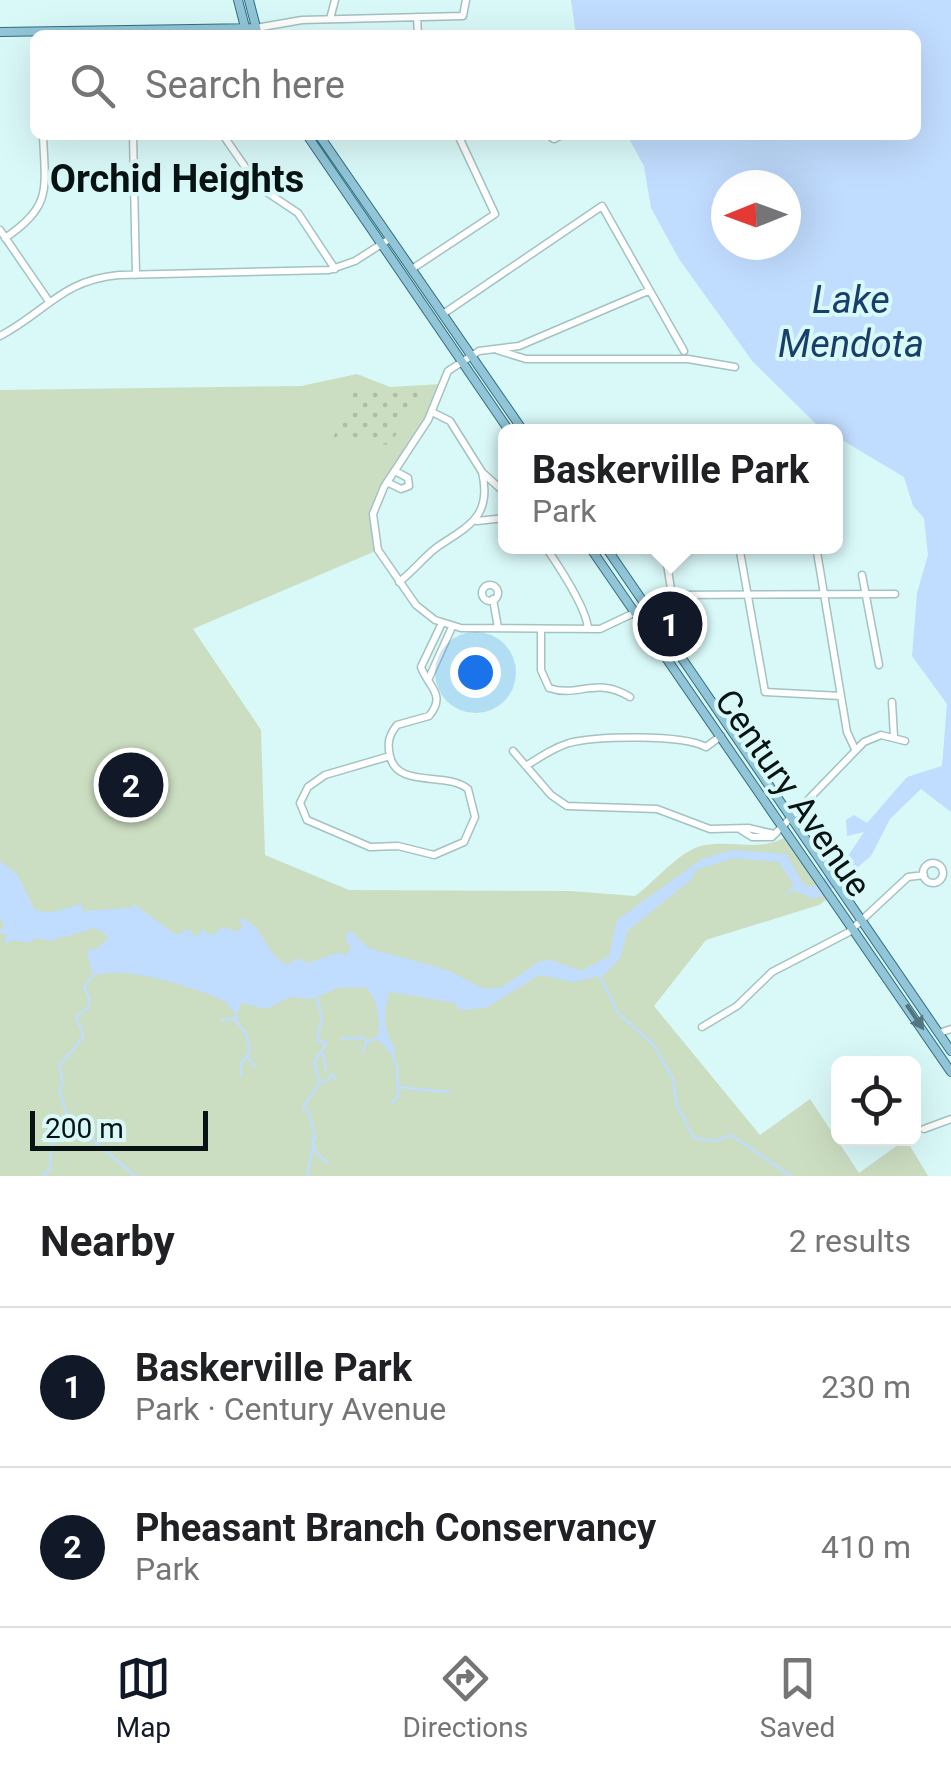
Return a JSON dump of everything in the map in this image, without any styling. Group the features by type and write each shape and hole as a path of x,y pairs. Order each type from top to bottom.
{"main road":[{"path":"238,0 246,30"},
{"path":"249,0 257,30"},
{"path":"0,32 30,32"},
{"path":"312,140 387,242 412,269 519,424"},
{"path":"322,140 505,424"},
{"name":"Century Avenue","path":"594,554 951,1072"},
{"name":"Century Avenue","path":"610,554 951,1051"}],"street":[{"path":"330,19 335,0"},
{"path":"263,30 330,19 463,16 466,0"},
{"path":"417,18 418,30"},
{"path":"6,238 30,222 44,201 44,140"},
{"path":"133,140 136,274"},
{"path":"226,140 260,188 298,213 336,269"},
{"path":"412,269 495,214 460,140"},
{"path":"443,314 607,198"},
{"path":"599,206 684,350"},
{"path":"0,230 48,300"},
{"path":"0,336 48,300 88,280 136,274 336,269 387,242"},
{"path":"648,291 519,346 471,354 444,376 432,412 375,505 378,550 421,610 452,626 588,629 614,626 645,605 672,594 894,594"},
{"path":"496,349 526,359 688,359 736,367"},
{"path":"432,412 450,421 482,472 498,487"},
{"path":"387,482 401,489 409,486 409,480 394,471"},
{"path":"476,522 485,500 482,472"},
{"path":"399,582 435,549 476,522 498,519"},
{"path":"549,554 568,588 582,603 588,629"},
{"path":"665,554 672,594"},
{"path":"741,554 764,690 772,696 841,696"},
{"path":"817,554 847,732 856,749"},
{"path":"862,574 878,665"},
{"path":"494,599 498,628"},
{"path":"390,756 325,776 308,787 300,806 308,822 365,846 434,855 464,842 476,817 474,799 451,779 404,775 394,767 390,756 389,736 397,725 429,716 437,705 438,692 422,672 422,662 442,623"},
{"path":"429,679 452,626"},
{"path":"541,629 541,670 549,688 563,692 602,685 630,697"},
{"path":"892,702 894,737"},
{"path":"526,766 558,747 581,741 685,740 706,747 721,736"},
{"path":"513,751 567,806 657,809 710,828 741,830 761,838 774,834 792,820 856,749 871,738 905,740"},
{"path":"702,1027 738,1006 772,972 864,921 908,878 924,875"},
{"path":"940,1033 951,1028"},
{"path":"924,1129 951,1118"}],"green space":[{"path":"357,374 390,387 441,384 432,412 375,505 378,550 193,629 261,730 265,855 349,890 570,891 635,896 677,859 696,848 768,843 790,835 832,896 819,905 706,940 654,1006 760,1135 810,1099 831,1131 831,1146 841,1146 859,1173 896,1146 910,1146 928,1176 0,1176 0,390 301,386"},
{"path":"420,386 415,406 389,445 333,438 355,390"}],"water":[{"name":"Lake Mendota","path":"571,0 951,0 951,812 921,789 890,819 871,856 822,897 812,898 793,890 783,898 794,885 779,862 733,858 696,870 691,880 628,930 620,958 604,975 574,982 539,975 486,1008 460,1010 455,1003 390,992 386,1022 396,1050 393,1056 377,1038 378,1012 365,987 338,988 311,999 290,997 266,1009 241,1003 238,1012 211,995 160,979 123,973 93,976 87,950 97,949 109,937 95,928 50,941 36,938 29,943 12,940 8,944 4,940 7,935 0,933 4,922 0,919 0,861 17,874 35,910 42,912 82,904 82,911 131,908 134,904 176,935 189,929 195,937 204,929 207,934 215,934 223,927 237,932 243,925 238,920 242,918 256,928 287,965 298,958 308,963 340,952 345,956 351,947 345,939 350,930 368,948 447,970 484,989 502,987 540,961 551,960 581,971 609,956 617,920 702,859 733,850 786,854 804,885 814,887 844,862 864,832 847,836 846,820 854,815 867,823 907,777 942,766 947,704 912,656 917,593 928,555 924,518 913,506 904,477 843,441 843,424 816,424 753,362 679,259 651,208 644,166 630,140 921,140 921,30 575,30"}],"waterway":[{"path":"600,976 618,1013 653,1044 673,1079 677,1105 694,1138 716,1141 731,1135 791,1176"},
{"path":"92,977 84,987 90,999 88,1008 76,1017 84,1036 59,1066 63,1083 59,1090 68,1118 135,1176"},
{"path":"316,994 322,1019 317,1040 327,1043 314,1062 320,1082 328,1081 332,1074 336,1079"},
{"path":"236,1009 236,1021 247,1035 250,1051 241,1064 241,1076"},
{"path":"222,1020 235,1019"},
{"path":"342,1039 363,1038 367,1042 380,1037"},
{"path":"362,1052 367,1042"},
{"path":"322,1052 326,1069"},
{"path":"392,1054 397,1067 398,1097 392,1102"},
{"path":"247,1057 256,1067"},
{"path":"307,1176 315,1137 309,1111 303,1108 320,1082"},
{"path":"398,1087 449,1092"},
{"path":"44,1176 50,1168 52,1143 62,1138 68,1118"},
{"path":"312,1139 315,1151 327,1163"}],"place":[{"name":"Baskerville Park","path":"670,624"},
{"name":"Pheasant Branch Conservancy","path":"131,785"}],"district":[{"name":"Orchid Heights","path":"177,179"}]}
